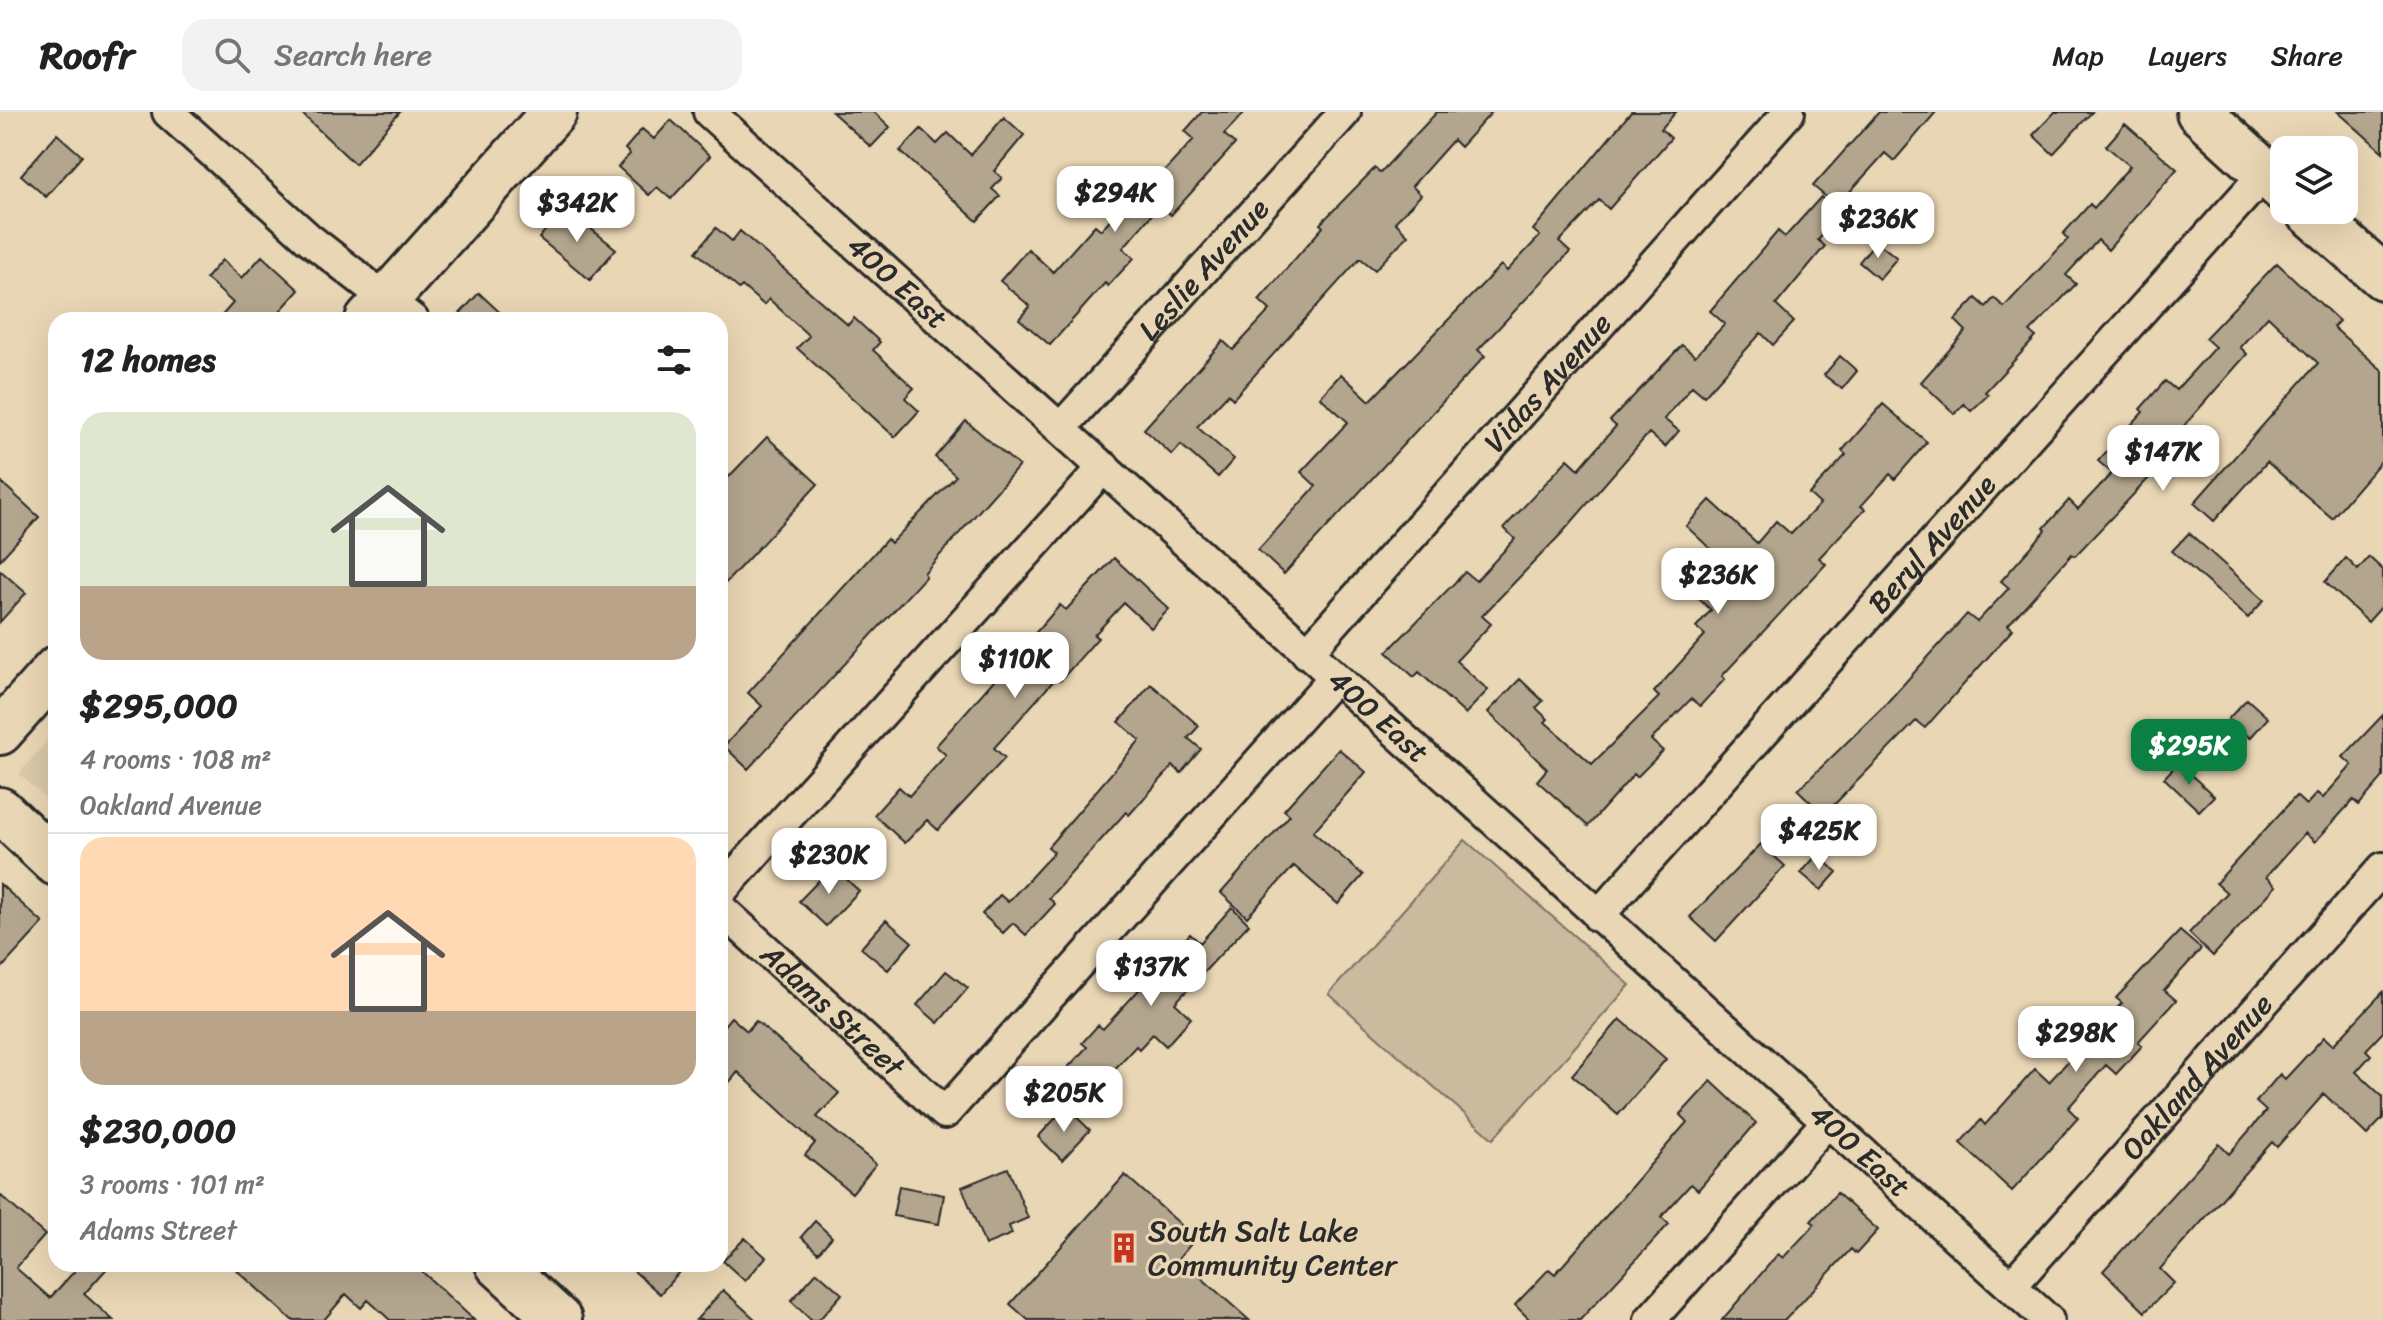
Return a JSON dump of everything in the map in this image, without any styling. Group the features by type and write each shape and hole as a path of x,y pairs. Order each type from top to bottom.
{"street":[{"path":"168,112 388,312"},
{"path":"390,312 554,112"},
{"name":"400 East","path":"709,112 1062,427 1334,678 2048,1320"},
{"name":"Leslie Avenue","path":"1062,427 1345,112"},
{"name":"Vidas Avenue","path":"1307,653 1789,112"},
{"path":"2217,118 2270,176"},
{"name":"Beryl Avenue","path":"1598,916 2270,186"},
{"path":"2323,224 2383,277"},
{"path":"728,883 1104,467"},
{"path":"0,732 48,678"},
{"name":"Adams Street","path":"728,915 945,1113 1334,678"},
{"path":"0,810 48,855"},
{"name":"Oakland Avenue","path":"2011,1286 2383,868"},
{"path":"1650,1320 1828,1121"},
{"path":"507,1272 559,1320"}],"shaded area":[{"path":"48,740 48,801 19,774"},
{"path":"1465,840 1630,985 1493,1139 1329,994"}],"building":[{"path":"300,112 400,112 355,164"},
{"path":"832,112 874,112 890,127 871,147"},
{"path":"1202,112 1245,112 1224,134 1235,144 1171,215 1160,205 1123,248 1134,258 1108,286 1105,283 1050,345 1019,319 1030,306 1000,281 1028,249 1053,272 1095,225 1101,230 1154,169 1161,175 1194,139 1185,131"},
{"path":"1437,112 1492,112 1460,147 1453,140 1412,186 1421,195 1395,222 1408,235 1375,270 1360,258 1233,399 1228,394 1197,427 1234,459 1218,477 1181,445 1172,455 1144,429 1223,341 1233,350 1270,310 1259,300 1323,227 1320,224 1375,168 1380,173"},
{"path":"1631,112 1676,112 1661,129 1671,138 1609,209 1599,200 1559,242 1570,252 1478,350 1485,356 1284,574 1258,550 1316,486 1301,472 1348,422 1320,397 1341,374 1370,401 1501,265 1507,271 1540,236 1533,230"},
{"path":"1879,112 1936,112 1894,161 1885,153 1837,206 1813,186"},
{"path":"2055,112 2092,112 2053,154 2033,135"},
{"path":"2338,112 2383,112 2383,152"},
{"path":"1004,117 1024,135 994,171 1002,178 992,189 1000,196 977,221 900,151 921,129 937,144 948,133 971,155"},
{"path":"671,120 710,156 671,199 657,187 649,195 618,167 630,154 625,149 642,129 654,139"},
{"path":"2125,124 2177,169 2108,250 2098,240 2066,275 2076,284 2030,332 2036,337 1985,392 1988,395 1971,411 1964,404 1955,414 1921,382 1966,331 1955,320 1976,298 1986,307 1994,298 2004,307 2068,239 2063,234 2090,204 2094,208 2130,166 2106,146"},
{"path":"57,134 82,156 46,197 21,175"},
{"path":"1821,197 1841,215 1818,240 1825,246 1776,305 1794,322 1773,345 1761,333 1704,396 1692,386 1664,419 1679,431 1665,447 1649,433 1562,533 1482,616 1491,624 1456,661 1488,690 1465,714 1419,672 1414,677 1387,652 1465,572 1476,581 1515,539 1504,528 1568,459 1579,469 1616,426 1610,421 1682,345 1695,356 1725,324 1710,311 1778,231 1785,237"},
{"path":"564,207 616,249 590,280 539,238"},
{"path":"716,228 732,241 740,231 848,325 854,318 880,342 873,350 914,388 905,398 919,411 895,437 797,348 809,336 769,299 764,305 742,286 739,289 696,252"},
{"path":"1876,241 1897,258 1879,279 1859,262"},
{"path":"262,256 299,290 279,312 225,312 233,303 206,278 222,260 242,278"},
{"path":"2277,263 2339,321 2333,327 2383,371 2383,459 2332,518 2267,462 2214,521 2194,503 2318,363 2268,316 2240,347 2247,354 2161,452 2168,458 2075,556 2072,554 2008,625 2013,629 1925,728 1916,721 1824,815 1798,790 1883,707 1967,614 1977,622 2009,588 2001,581 2069,500 2078,509 2112,473 2098,461 2143,412 2140,409 2165,381 2176,390 2215,347 2205,338"},
{"path":"479,293 499,312 461,312"},
{"path":"1840,356 1857,371 1842,389 1824,375"},
{"path":"1883,404 1927,442 1895,479 1890,474 1861,506 1865,509 1819,558 1826,564 1722,676 1725,679 1700,706 1691,699 1651,740 1663,751 1637,777 1634,774 1588,826 1537,781 1547,769 1488,712 1520,679 1543,701 1536,708 1548,719 1545,722 1592,764 1659,697 1654,692 1705,635 1696,627 1711,610 1688,589 1718,556 1686,526 1710,500 1757,543 1776,521 1791,534 1820,504 1809,494 1846,455 1842,451"},
{"path":"966,421 1019,466 924,573 926,576 748,769 728,750 728,742 762,706 748,693 887,539 891,543 956,476 935,457"},
{"path":"767,437 818,484 728,580 728,478"},
{"path":"0,481 39,517 0,560"},
{"path":"2189,533 2264,600 2248,618 2172,551"},
{"path":"2369,557 2383,570 2383,605 2368,622 2325,582 2346,558 2358,570"},
{"path":"1114,558 1169,609 1151,628 1124,603 1094,635 1098,638 1060,681 1056,678 994,748 1005,758 938,830 927,820 905,843 874,815 899,787 909,796 946,755 936,746 1060,605 1066,610"},
{"path":"0,570 26,593 0,622"},
{"path":"1151,684 1199,726 1188,738 1201,749 1181,773 1173,766 1129,815 1126,812 1049,898 1055,904 1026,935 1013,923 1003,933 982,914 1000,895 1008,902 1054,852 1048,847 1140,740 1119,722"},
{"path":"2247,699 2268,718 2250,738 2228,719"},
{"path":"2383,715 2383,777 2359,805 2353,800 2315,842 2305,833 2266,877 2276,886 2213,956 2189,933 2227,893 2216,883 2296,796 2306,805 2317,793 2323,798 2352,765 2343,757"},
{"path":"1339,749 1366,772 1313,832 1363,875 1338,904 1294,866 1247,917 1221,893 1290,815 1284,810"},
{"path":"2178,763 2214,796 2199,811 2164,778"},
{"path":"1761,844 1785,866 1716,941 1690,917"},
{"path":"1817,855 1837,872 1821,890 1801,873"},
{"path":"833,866 859,891 826,926 799,901"},
{"path":"0,884 43,923 0,970"},
{"path":"1232,907 1249,924 1175,1003 1191,1018 1166,1046 1153,1034 1139,1049 1136,1046 1085,1101 1059,1077 1087,1047 1082,1043 1098,1025 1103,1029 1190,934 1200,943"},
{"path":"886,920 912,942 888,970 861,948"},
{"path":"2180,931 2201,949 2164,990 2176,1000 2138,1042 2142,1046 2116,1074 2106,1065 2068,1108 2078,1118 2012,1191 1960,1143 1981,1120 1985,1125 2035,1069 2049,1082 2122,1003 2116,998"},
{"path":"946,971 968,988 938,1023 917,1005"},
{"path":"2383,992 2383,1032 2366,1050 2371,1055 2356,1072 2383,1097 2383,1118 2367,1135 2324,1094 2277,1147 2272,1142 2160,1269 2174,1283 2145,1312 2103,1271 2219,1144 2229,1154 2266,1111 2256,1102 2280,1074 2285,1079 2324,1037 2333,1045"},
{"path":"731,1017 747,1031 756,1021 839,1093 817,1117 876,1164 852,1193 805,1155 815,1143 738,1072 728,1084 728,1021"},
{"path":"1620,1019 1666,1059 1618,1115 1572,1075"},
{"path":"1711,1081 1756,1123 1698,1190 1691,1184 1661,1217 1669,1224 1580,1320 1530,1320 1515,1305 1549,1269 1555,1274 1608,1214 1687,1122 1680,1115"},
{"path":"1066,1107 1090,1130 1062,1160 1038,1137"},
{"path":"1008,1168 1028,1218 1009,1226 1012,1234 985,1245 962,1187"},
{"name":"South Salt Lake Community Center","path":"1125,1175 1196,1238 1179,1258 1249,1320 1028,1320 1010,1304"},
{"path":"899,1186 944,1195 939,1224 893,1216"},
{"path":"1837,1193 1878,1230 1856,1254 1851,1249 1785,1320 1722,1320 1778,1254 1783,1258 1815,1224 1811,1221"},
{"path":"0,1195 45,1235 16,1268 50,1298 74,1272 104,1272 84,1294 113,1320 0,1320"},
{"path":"815,1221 832,1237 818,1253 801,1237"},
{"path":"745,1238 766,1257 745,1281 728,1266 728,1256"},
{"path":"239,1272 423,1272 474,1320 390,1320 368,1300 361,1308 346,1294 324,1320 292,1320"},
{"path":"635,1272 679,1272 660,1294"},
{"path":"817,1272 842,1294 819,1320 811,1320 791,1301"},
{"path":"723,1290 756,1320 696,1320"}],"place":[{"name":"South Salt Lake Community Center","path":"1124,1248"}]}
